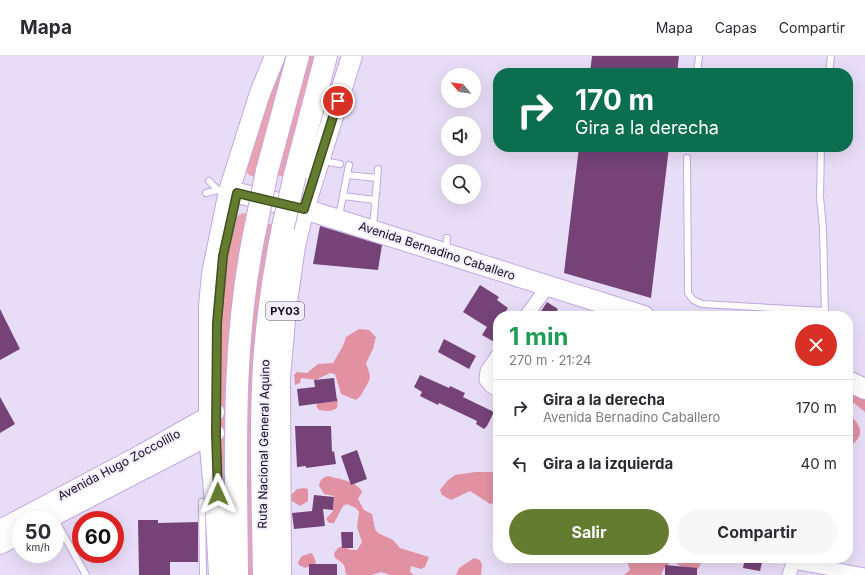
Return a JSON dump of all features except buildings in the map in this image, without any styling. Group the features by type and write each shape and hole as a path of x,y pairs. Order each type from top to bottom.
{"highway":[{"path":"237,575 235,417 245,295 255,230 267,172 298,56"},
{"name":"Ruta Nacional General Aquino","path":"264,575 262,411 264,365 273,282 294,175 326,56"}],"main road":[{"path":"219,575 209,501 217,323 228,191 260,93 275,56"},
{"name":"PY03","path":"281,575 280,378 286,309 295,246 304,209 352,56"},
{"name":"Avenida Bernadino Caballero","path":"228,191 304,209 342,215 446,246 548,286 628,311"},
{"path":"853,384 865,389"}],"street":[{"path":"530,311 548,286"},
{"path":"493,363 488,371 486,380 493,388"},
{"name":"Avenida Hugo Zoccolillo","path":"57,511 212,424"},
{"name":"Avenida Hugo Zoccolillo","path":"0,529 12,525"},
{"path":"0,545 12,539"},
{"path":"789,575 794,563"},
{"path":"809,563 865,575"}],"lane":[{"path":"698,68 699,56"},
{"path":"830,68 831,56"},
{"path":"821,152 820,197 823,222 825,311"},
{"path":"687,158 688,293 693,300 702,304 798,311"},
{"path":"319,161 340,164"},
{"path":"342,215 343,196 349,165"},
{"path":"371,224 378,169"},
{"path":"347,175 377,178"},
{"path":"209,181 228,191"},
{"path":"206,193 228,191"},
{"path":"343,196 375,200"},
{"path":"203,575 209,501"},
{"path":"64,530 86,575"}],"shaded area":[{"path":"306,56 318,56 285,177 274,174"},
{"path":"283,60 285,65 255,177 249,175 246,169 255,128"},
{"path":"243,213 246,214 232,313 228,575 224,550 221,424 222,302 227,260 237,216"},
{"path":"263,223 275,225 258,575 246,575 248,346"},
{"path":"359,329 369,330 376,337 373,349 366,363 370,377 360,397 356,400 341,394 335,374 330,373 316,380 301,378 300,383 295,385 294,375 297,372 307,373 318,364 333,363 343,346 346,337"},
{"path":"853,386 865,392 865,412 854,403"},
{"path":"333,398 338,399 337,408 333,410 319,410 316,406 319,402"},
{"path":"853,418 860,431 858,438 853,444"},
{"path":"475,472 493,473 493,503 490,504 470,491 451,500 442,495 440,490 447,481 455,475"},
{"path":"328,476 347,481 360,488 362,492 358,499 364,510 372,514 375,529 378,533 393,540 400,548 429,557 425,567 421,569 411,566 410,572 414,575 390,575 381,572 371,575 347,575 344,565 335,558 334,553 342,546 351,550 357,550 362,542 357,527 359,512 356,508 347,504 343,506 334,523 329,523 326,519 333,511 334,496 324,494 319,486 320,482"},
{"path":"297,489 308,489 308,501 300,506 292,501 290,496"},
{"path":"311,553 316,562 315,564 305,568 299,565 298,562 302,556"},
{"path":"474,558 480,560 482,565 481,575 456,575 459,568"},
{"path":"628,563 670,563 664,568 661,575 624,575 630,570"},
{"path":"675,563 701,563 698,569 689,571"}],"route":[{"path":"218,494 219,484 216,433 217,323 223,256 237,193 304,209 338,101"}]}
